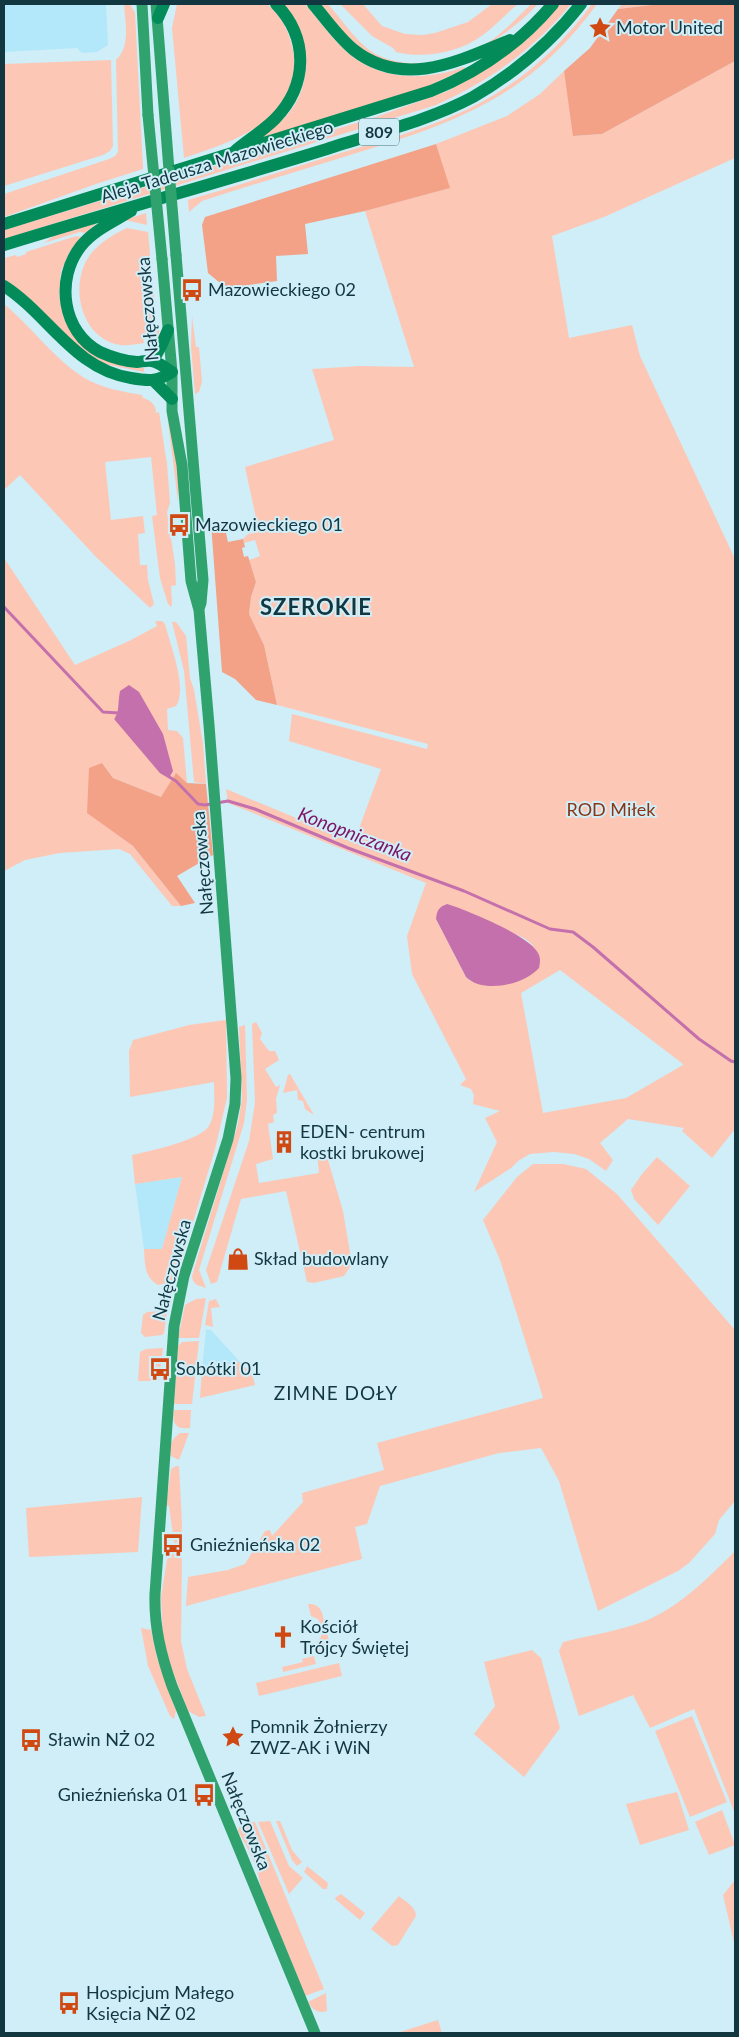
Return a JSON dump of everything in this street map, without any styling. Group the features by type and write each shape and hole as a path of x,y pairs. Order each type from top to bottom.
{"main road":[{"name":"Nałęczowska","path":"142,4 148,115 172,372 172,399 182,465 191,581 199,610 234,1039 236,1099 228,1139 184,1276 174,1326 155,1594 155,1624 160,1651 176,1694 315,2033"},
{"name":"Nałęczowska","path":"156,4 203,580 199,610"},
{"path":"158,18 164,4"},
{"path":"232,154 275,119 296,88 300,60 296,37 290,22 276,4"},
{"path":"313,4 354,50 374,62 391,68 428,68 448,65 522,35"},
{"name":"Aleja Tadeusza Mazowieckiego","path":"4,224 398,103 440,88 480,67 522,35 552,4"},
{"name":"Aleja Tadeusza Mazowieckiego","path":"4,245 392,128 460,103 503,78 526,61 560,29 581,4"},
{"path":"146,202 103,227 81,246 69,267 65,285 65,296 70,319 89,344 99,351 124,360 152,361 172,372"},
{"path":"4,286 28,306 73,350 92,364 123,376 154,381 172,372 185,372"},
{"path":"152,361 168,330"},
{"path":"154,381 172,399"}],"shaded area":[{"path":"4,4 106,4 108,45 97,52 82,53 77,48 4,52"},
{"path":"660,4 735,4 735,61 602,134 573,136 564,71 590,48 618,9"},
{"path":"436,144 450,188 365,211 305,224 308,254 276,256 277,281 226,288 208,273 202,225 205,217"},
{"path":"211,523 224,524 228,542 243,539 245,547 242,548 244,557 248,556 256,582 251,597 249,614 264,645 277,705 256,700 235,679 222,672"},
{"path":"129,685 139,692 163,734 173,771 169,778 161,772 116,719 120,691"},
{"path":"102,763 113,778 161,797 176,773 187,783 206,784 213,855 177,876 195,903 181,906 133,846 87,813 89,768"},
{"path":"447,904 469,912 523,939 533,946 538,953 540,959 539,968 524,979 514,983 493,986 473,982 466,977 436,919 439,909"},
{"path":"182,1177 162,1250 144,1249 135,1184"},
{"path":"206,1329 211,1330 240,1362 202,1369"}],"green space":[{"path":"124,4 130,4 135,13 143,169 4,217 4,194 109,159 118,152 116,60 124,48 126,34"},
{"path":"177,4 267,4 280,18 286,28 294,58 292,80 285,97 276,111 249,132 184,158 172,28"},
{"path":"284,4 305,4 342,48 361,62 375,69 404,76 419,76 449,72 464,67 465,69 426,87 263,139 262,136 288,114 297,101 305,73 306,58 299,29"},
{"path":"320,4 328,4 354,36 372,52 385,58 399,62 429,63 473,52 459,58 436,64 413,66 390,63 368,53 348,37"},
{"path":"340,4 363,4 382,26 405,34 423,35 468,22 492,4 518,4 474,41 441,53 418,55 396,52 393,48 372,36"},
{"path":"531,4 538,4 522,20 503,34 476,50 498,36"},
{"path":"560,4 571,4 526,49 493,74 456,96 436,105 4,239 4,230 376,117 448,91 491,66"},
{"path":"592,4 597,4 571,36 544,63 516,85 486,103 422,132 202,201 189,212 188,200 414,131 475,106 495,95 531,69 564,38"},
{"path":"622,4 660,4 618,9"},
{"path":"111,60 113,146 110,151 103,155 4,186 4,64"},
{"name":"ROD Miłek","path":"735,61 735,158 604,217 552,236 569,338 632,325 640,356 735,559 735,1129 712,1158 682,1131 684,1128 628,1119 600,1143 613,1160 606,1171 589,1159 574,1154 554,1152 530,1154 474,1192 497,1142 485,1118 500,1111 473,1104 474,1095 471,1089 460,1085 466,1079 412,974 407,936 426,883 228,803 226,789 354,842 381,769 289,741 292,714 427,749 428,744 277,705 264,645 249,614 251,597 256,582 249,560 260,556 255,540 244,543 243,539 248,534 259,532 245,467 334,440 312,369 360,366 414,367 365,211 449,188 436,144 507,116 540,94 564,71 574,136 602,134","holes":["447,904 524,938 533,945 470,981 466,977 436,919","560,970 683,1064 683,1065 626,1098 543,1113 521,993"]},
{"path":"146,213 147,225 125,220"},
{"path":"97,223 85,233 80,232 44,243 55,235"},
{"path":"127,228 148,232 156,319 149,337 143,337 144,343 121,345 108,341 97,334 88,323 80,297 80,284 82,270 96,248 105,240"},
{"path":"76,236 81,237 70,251 61,271 59,296 64,319 70,329 132,367 144,368 144,372 105,364 85,352 4,280 4,258 16,255 17,257 26,254 26,252"},
{"path":"4,304 57,356 79,374 103,386 142,395 143,398 154,405 156,413 159,412 167,464 170,503 167,512 175,564 176,585 171,586 171,607 168,604 160,578 152,516 157,515 151,457 105,462 111,520 143,516 145,533 138,534 140,565 147,565 148,580 154,604 150,608 96,557 20,475 4,490"},
{"path":"192,316 196,347 199,347 202,382 199,392 195,394 191,346"},
{"path":"159,322 159,337 154,348 151,340"},
{"path":"169,411 179,469 178,502 167,413"},
{"path":"4,558 75,665 129,641 157,626 155,621 162,621 165,624 177,666 180,689 176,706 167,709 168,730 177,731 183,738 187,783 161,797 113,778 102,763 87,812 133,846 181,906 172,906 130,854 119,849 60,853 25,860 4,871"},
{"path":"172,622 176,622 186,636 190,678 194,690 203,744 206,784 194,782 184,671"},
{"path":"226,1020 227,1098 215,1149 177,1275 168,1283 158,1285 153,1282 148,1274 145,1265 144,1249 162,1249 182,1177 135,1184 132,1155 187,1140 206,1130 213,1114 214,1082 130,1097 129,1051 133,1040 189,1025"},
{"path":"256,1022 262,1033 260,1039 269,1051 275,1051 279,1060 265,1069 276,1087 280,1085 276,1099 277,1113 273,1115 274,1122 268,1124 273,1159 256,1164 259,1183 319,1173 317,1153 325,1150 343,1211 352,1264 344,1276 314,1283 307,1282 286,1191 241,1199 217,1282 211,1284 206,1270 249,1141 255,1102 252,1024"},
{"path":"245,1025 247,1100 244,1123 199,1270 206,1288 197,1285 193,1281 192,1276 238,1124 242,1099 239,1027"},
{"path":"290,1074 314,1115 305,1109 303,1101 298,1100 297,1090 283,1093 288,1075"},
{"path":"657,1157 690,1186 658,1225 634,1199 631,1190"},
{"path":"533,1164 563,1164 586,1169 617,1194 735,1330 735,1501 719,1520 715,1534 689,1563 678,1571 598,1611 559,1481 541,1448 499,1453 380,1486 367,1524 355,1527 362,1559 186,1606 188,1577 228,1570 245,1564 265,1531 270,1530 272,1536 303,1502 302,1493 384,1470 377,1443 543,1398 500,1260 483,1220 517,1177"},
{"path":"206,1298 199,1338 178,1338 185,1305 196,1299"},
{"path":"216,1299 220,1307 211,1308 213,1327 205,1325 209,1301"},
{"path":"167,1311 164,1333 162,1335 145,1337 141,1333 143,1315 147,1312"},
{"path":"199,1341 192,1404 174,1404 178,1346 182,1342"},
{"path":"163,1348 159,1381 138,1381 140,1352 146,1349"},
{"path":"240,1362 252,1374 255,1385 200,1398 202,1369"},
{"path":"174,1410 191,1410 190,1428 181,1428 176,1425 174,1422"},
{"path":"180,1433 189,1433 179,1460 171,1456 170,1446"},
{"path":"179,1466 182,1523 181,1549 175,1549 169,1506 166,1505 171,1469"},
{"path":"142,1497 138,1552 29,1557 26,1508"},
{"path":"735,1551 735,1814 694,1709 650,1728 633,1695 579,1716 559,1651 563,1642 625,1628 658,1615 682,1600"},
{"path":"172,1552 182,1554 181,1641 187,1669 206,1716 199,1717 188,1711 170,1664 163,1639 161,1597 167,1560"},
{"path":"308,1604 318,1607 322,1612 325,1623 321,1625 318,1619 311,1616"},
{"path":"141,1628 151,1630 157,1658 176,1711 174,1719 170,1716 148,1666"},
{"path":"326,1629 329,1640 328,1647 320,1655 317,1642 323,1630"},
{"path":"532,1650 541,1658 560,1728 524,1777 474,1734 495,1706 484,1662"},
{"path":"314,1656 316,1664 283,1672 282,1667 303,1662 302,1659"},
{"path":"339,1663 342,1676 259,1696 256,1683"},
{"path":"692,1716 727,1802 690,1817 655,1731"},
{"path":"677,1792 689,1830 640,1845 626,1804"},
{"path":"722,1810 735,1845 709,1855 695,1822"},
{"path":"270,1821 289,1866 303,1878 289,1894 258,1822"},
{"path":"276,1821 280,1821 292,1850 302,1862 297,1866 292,1860"},
{"path":"255,1822 324,1989 305,1996 261,1887 257,1869 238,1831 240,1824"},
{"path":"307,1866 328,1883 327,1889 323,1889 304,1872"},
{"path":"735,1880 735,1947 723,1895"},
{"path":"341,1894 365,1913 360,1920 335,1899"},
{"path":"399,1896 412,1907 416,1916 398,1945 392,1946 371,1929"},
{"path":"326,1993 327,2011 316,2011 308,2002"},
{"path":"438,2020 442,2033 397,2033"}],"waterway":[{"name":"Konopniczanka","path":"4,607 103,712 119,713 116,719 161,772 176,781 198,804 205,805 228,801 255,809 348,848 464,891 550,929 573,932 593,947 699,1039 735,1062"}],"place":[{"name":"Motor United","path":"600,28"},
{"name":"Mazowieckiego 02","path":"192,290"},
{"name":"Mazowieckiego 01","path":"179,525"},
{"name":"EDEN- centrum kostki brukowej","path":"284,1142"},
{"name":"Skład budowlany","path":"238,1259"},
{"name":"Sobótki 01","path":"160,1369"},
{"name":"Gnieźnieńska 02","path":"173,1545"},
{"name":"Kościół Trójcy Świętej","path":"283,1637"},
{"name":"Pomnik Żołnierzy ZWZ-AK i WiN","path":"233,1737"},
{"name":"Sławin NŻ 02","path":"31,1740"},
{"name":"Gnieźnieńska 01","path":"204,1795"},
{"name":"Hospicjum Małego Księcia NŻ 02","path":"69,2003"}],"district":[{"name":"SZEROKIE","path":"316,607"},
{"name":"ZIMNE DOŁY","path":"336,1393"}]}
